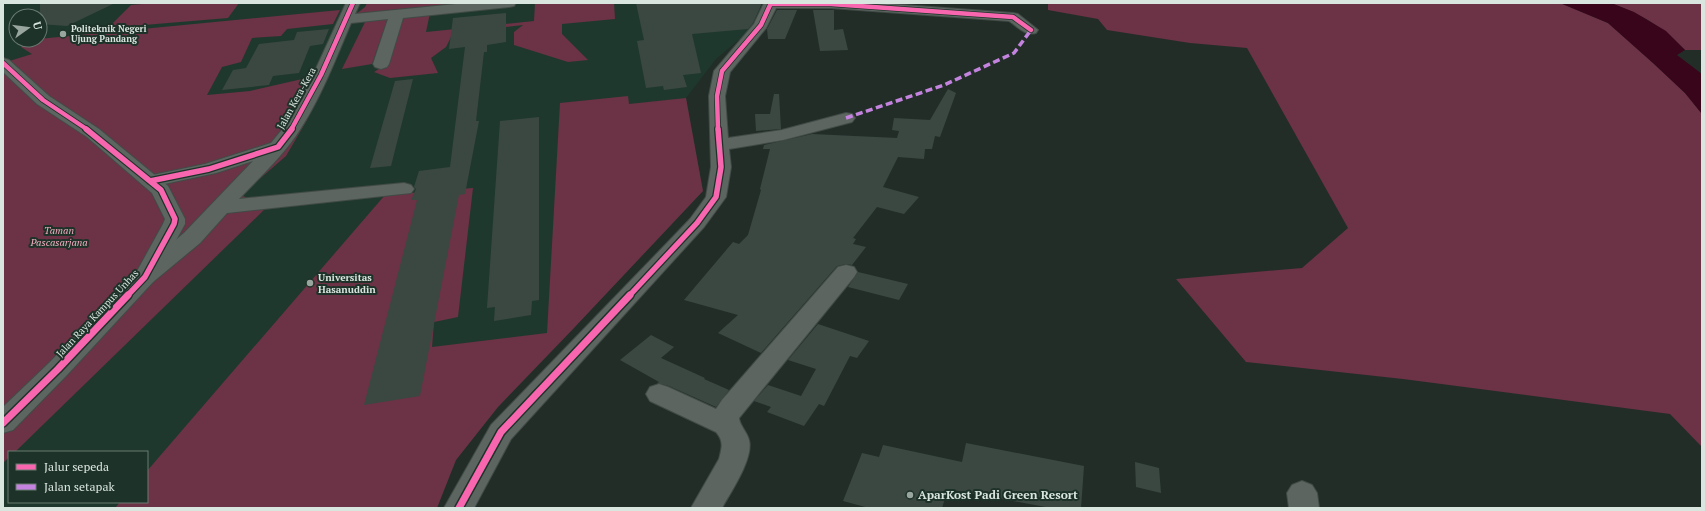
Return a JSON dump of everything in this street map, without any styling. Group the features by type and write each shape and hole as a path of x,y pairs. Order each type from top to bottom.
{"street":[{"path":"350,11 396,14 509,3"},
{"path":"1007,3 1013,17 1031,30"},
{"path":"735,142 717,96 722,71 778,4 831,4 1013,17"},
{"name":"Jalan Kera-Kera","path":"145,277 192,238 278,147 293,127 321,75 350,11"},
{"path":"381,64 396,14"},
{"name":"Jalan Raya Kampus Unhas","path":"3,63 43,100 92,132 161,190 175,219 174,224 145,277 58,369 3,423"},
{"path":"735,142 783,135 846,118"},
{"path":"459,508 501,432 675,248 716,197 721,167 735,142"},
{"path":"150,181 209,169 278,147"},
{"path":"221,207 404,189"},
{"path":"726,425 725,418 731,407 846,272"},
{"path":"659,394 726,425 733,433 736,443 731,463 721,485 706,508"}],"shaded area":[{"name":"Universitas Hasanuddin","path":"3,3 761,3 760,11 748,32 716,59 686,98 703,191 498,407 456,460 437,508 3,508"},
{"path":"1560,3 1611,3 1634,12 1666,31 1685,50 1677,55 1702,74 1702,114 1685,93 1608,23"}],"green space":[{"path":"154,3 239,3 228,18 108,28 131,5"},
{"path":"367,3 485,3 390,12 372,64 342,69 369,14 355,15 365,7"},
{"path":"535,3 614,3 615,19 562,24 562,34 588,60 568,62 514,45 514,32 523,25 462,32 451,37 446,47 431,58 438,73 390,78 374,72 387,64 401,16 430,13 426,32 534,21"},
{"path":"1048,3 1560,3 1608,23 1685,93 1702,114 1702,447 1670,414 1403,379 1246,362 1176,279 1302,268 1348,228 1247,48 1190,43 1107,30 1098,19 1048,10"},
{"path":"1611,3 1702,3 1702,50 1685,50 1668,34 1651,22 1633,12"},
{"name":"Taman Pascasarjana","path":"340,10 333,24 287,29 281,36 252,38 241,62 222,67 207,95 250,91 311,77 304,93 281,120 307,120 286,156 241,195 267,207 16,451 8,451 8,458 3,463 3,63 32,54 23,48 48,48 48,38"},
{"path":"628,96 629,104 686,98 703,191 498,407 456,460 437,508 115,508 119,503 148,503 148,470 385,195 473,188 458,317 434,322 432,347 547,333 560,103"}],"building":[{"path":"40,3 115,3 67,26 48,25 48,8 40,8"},
{"path":"636,3 762,3 753,23 748,29 692,34 701,73 683,75 687,87 664,90 663,86 646,88 637,41 644,40"},
{"path":"777,10 797,10 785,39 768,39 767,29"},
{"path":"813,10 834,10 834,30 843,29 848,50 820,51"},
{"path":"506,13 506,42 487,45 487,52 484,52 476,121 479,121 465,194 459,195 420,396 364,405 417,200 411,200 416,189 414,187 419,171 450,167 465,47 449,49 453,18"},
{"path":"329,29 323,44 310,46 299,73 273,76 269,85 222,90 233,70 246,68 259,44 294,40 297,32"},
{"path":"413,79 391,166 370,168 395,81"},
{"path":"948,89 956,93 940,137 935,136 932,149 925,149 924,159 898,157 883,187 919,197 904,214 877,207 853,238 856,239 853,244 866,247 852,265 846,264 837,266 761,353 718,333 738,315 684,300 733,242 739,244 748,235 761,190 770,149 763,149 764,145 812,134 897,138 899,131 892,130 894,118 930,120"},
{"path":"774,94 779,94 781,129 756,131 755,114 770,114"},
{"path":"539,117 539,300 532,301 531,315 494,321 495,307 487,308 500,121"},
{"path":"858,272 908,284 899,300 848,287"},
{"path":"818,324 869,341 857,358 850,356 824,406 819,404 804,426 767,412 771,407 754,401 768,385 801,396 816,369 788,360"},
{"path":"651,335 674,347 661,358 729,390 716,407 669,386 657,383 659,382 620,360"},
{"path":"966,443 1084,466 1081,508 1051,508 948,489 942,508 869,508 843,501 862,453 879,457 883,445 962,462"},
{"path":"1135,462 1159,468 1161,493 1136,487"}],"marked path":[{"path":"846,118 944,85 1014,53 1031,30"}],"cycle path":[{"path":"150,181 209,169 278,147 293,127 321,75 353,3"},
{"path":"459,508 501,432 675,248 697,223 716,197 721,167 717,96 722,71 761,25 771,3"},
{"path":"771,4 831,4 1013,17 1031,30"},
{"path":"3,63 43,100 93,133 161,190 175,219 174,224 145,277 58,369 3,423"}],"place":[{"name":"Politeknik Negeri Ujung Pandang","path":"63,34"},
{"name":"Universitas Hasanuddin","path":"310,283"},
{"name":"AparKost Padi Green Resort","path":"910,495"}]}
